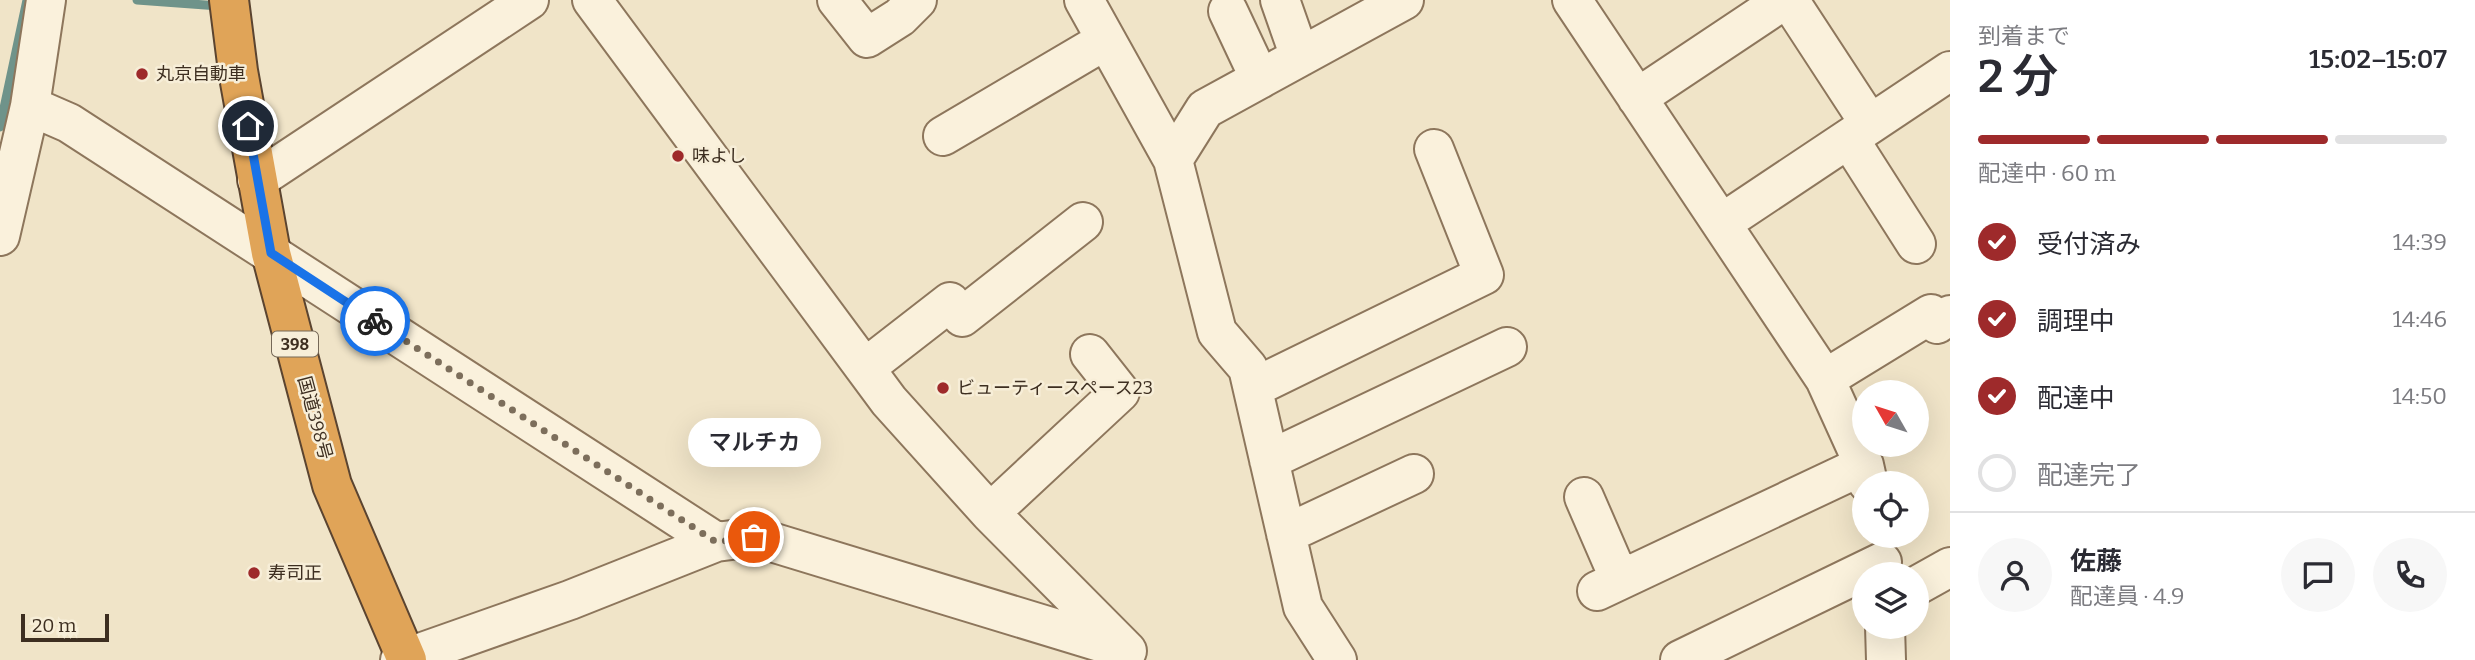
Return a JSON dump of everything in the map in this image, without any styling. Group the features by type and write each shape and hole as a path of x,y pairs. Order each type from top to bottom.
{"highway":[{"name":"国道398号","path":"230,7 238,71 271,253 332,485 404,659"}],"street":[{"path":"257,180 529,0"},
{"path":"592,0 889,401 990,513 1140,655"},
{"path":"837,0 867,38 900,17 917,0"},
{"path":"1084,0 1173,160 1217,331 1248,368 1303,607 1337,660"},
{"path":"1280,0 1300,57"},
{"path":"1572,0 1825,379 1865,471"},
{"path":"1637,98 1787,0 1860,131 1916,244"},
{"path":"0,236 30,106 45,2"},
{"path":"1173,160 1205,109 1391,3"},
{"path":"1228,11 1260,79"},
{"path":"943,136 1106,40"},
{"path":"1722,223 1950,71"},
{"path":"30,106 69,123 716,542"},
{"path":"1253,388 1483,275 1434,149"},
{"path":"865,368 950,303 962,317 1083,222"},
{"path":"1825,379 1931,314 1937,324 1950,315"},
{"path":"1269,460 1507,347"},
{"path":"990,513 1120,392 1090,354"},
{"path":"1286,534 1413,474"},
{"path":"1584,497 1608,586 1852,480"},
{"path":"404,659 570,600 716,542 754,537 1140,655"},
{"path":"1679,660 1880,557"},
{"path":"1929,578 1950,566"},
{"path":"1885,639 1886,660"}],"waterway":[{"path":"0,127 27,0"},
{"path":"137,0 219,6"}],"way so far":[{"path":"375,321 716,542 754,537"}],"place":[{"name":"丸京自動車","path":"142,74"},
{"name":"味よし","path":"678,156"},
{"name":"ビューティースペース23","path":"943,388"},
{"name":"マルチカ","path":"754,537"},
{"name":"寿司正","path":"254,573"}],"route":[{"path":"248,126 271,253 375,321"}]}
